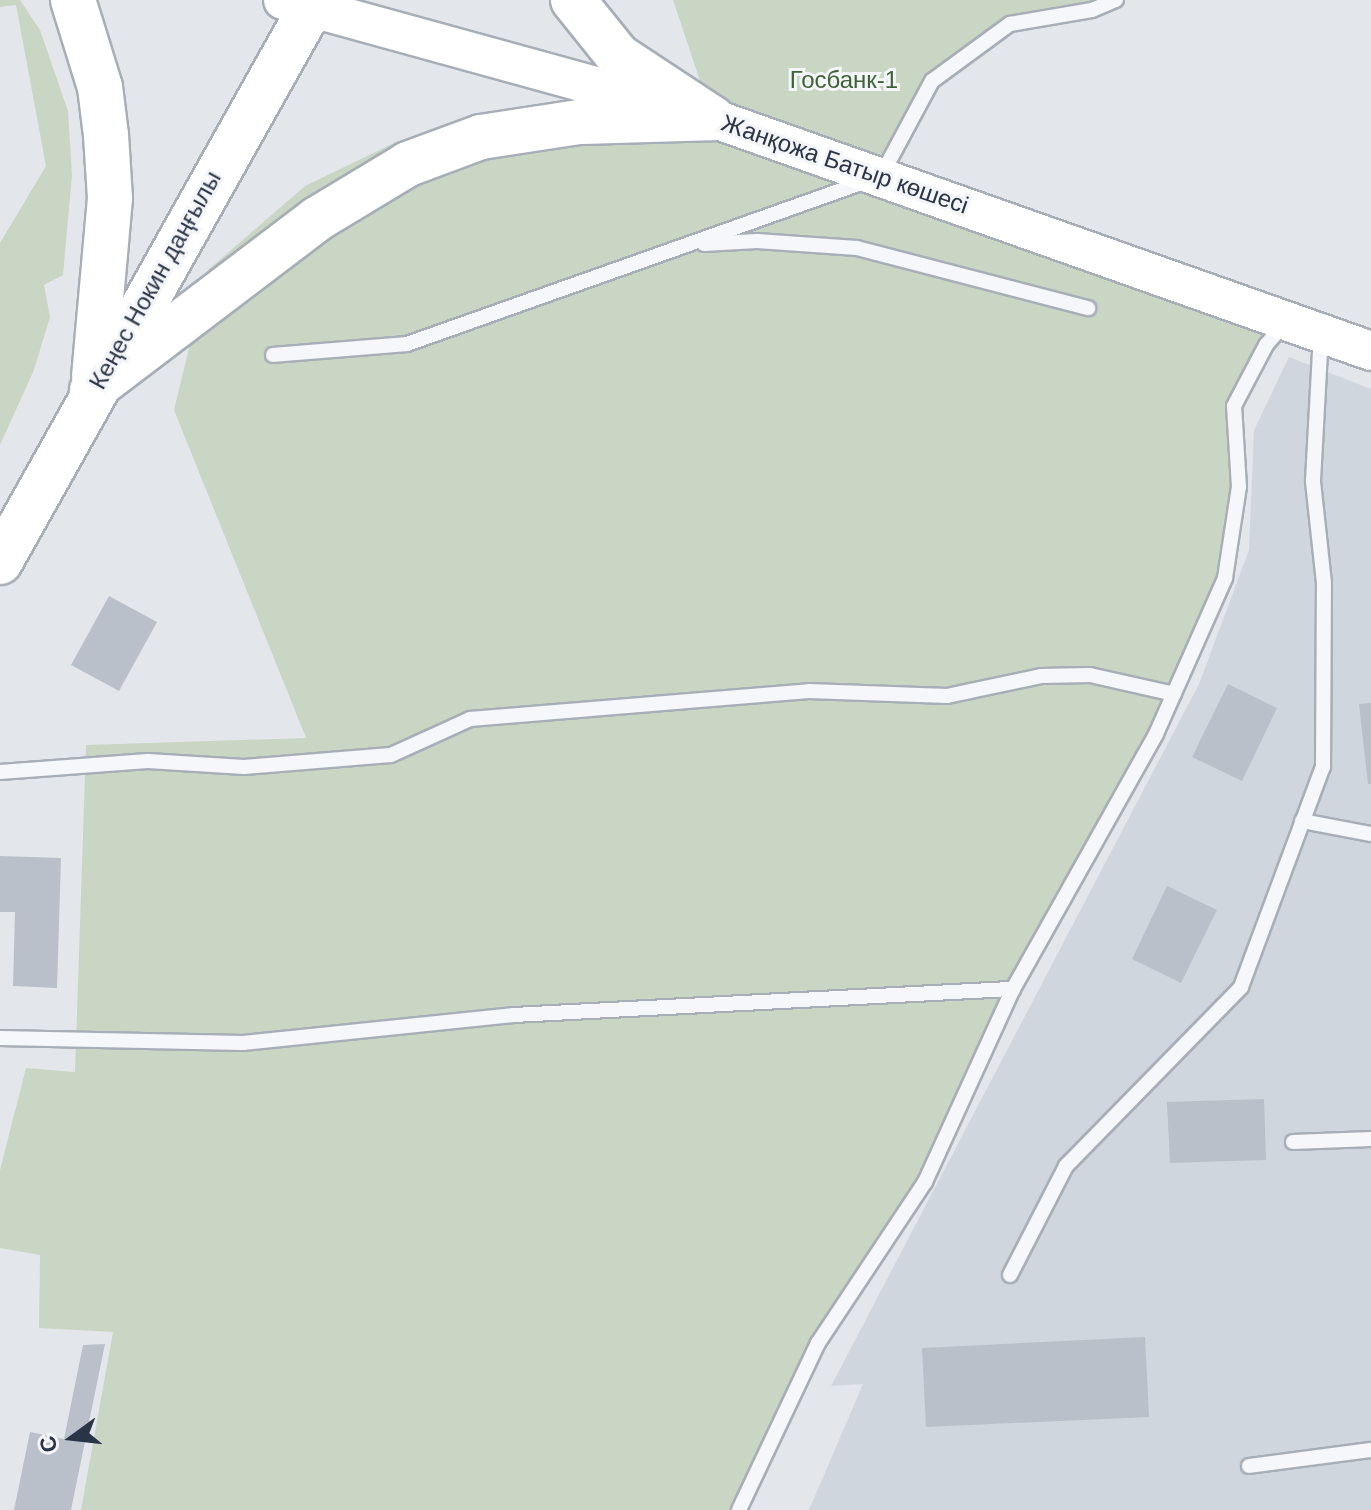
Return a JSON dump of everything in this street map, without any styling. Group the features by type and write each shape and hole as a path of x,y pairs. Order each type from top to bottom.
{"highway":[{"path":"73,0 100,87 110,198 92,390"},
{"path":"573,0 618,56 712,118"},
{"name":"Кеңес Нокин даңғылы","path":"0,562 302,3"},
{"path":"92,390 317,219 408,164 481,137 523,130 579,122 712,118"}],"main road":[{"name":"Жанқожа Батыр көшесі","path":"302,3 712,118 1306,324 1371,351"}],"lane":[{"path":"273,355 407,344 881,176 932,81 1010,24 1092,10 1116,0"},
{"path":"692,245 757,241 857,248 1088,308"},
{"path":"739,1510 818,1343 925,1182 1013,989 1174,694 1225,578 1239,487 1234,406 1266,345 1306,324 1313,481 1324,583 1323,767 1241,987 1066,1166 1010,1275"},
{"path":"0,772 148,761 244,767 391,755 470,719 809,691 947,696 1041,676 1090,675 1174,694"},
{"path":"1302,821 1371,834"},
{"path":"0,1038 243,1043 514,1015 1013,989"},
{"path":"1293,1142 1371,1139"},
{"path":"1249,1466 1371,1450"}],"shaded area":[{"path":"1289,357 1371,389 1371,1510 809,1510 863,1384 831,1386 1199,684 1249,550 1254,430"}],"green space":[{"path":"0,0 20,0 40,30 68,111 72,175 63,275 44,285 50,317 34,370 0,445 0,243 46,166 16,5 0,7"},
{"name":"Госбанк-1","path":"673,0 1113,0 1010,24 933,81 882,176 1289,318 1234,406 1239,487 1225,578 1156,734 1013,989 925,1182 818,1343 739,1510 81,1510 113,1332 39,1328 40,1255 0,1248 0,1170 26,1068 75,1072 86,745 306,738 174,410 208,270 305,186 396,142 475,118 712,117"}],"building":[{"path":"109,596 157,622 119,691 71,665"},
{"path":"1228,684 1277,708 1242,781 1192,757"},
{"path":"1371,703 1371,784 1368,784 1359,704"},
{"path":"0,856 61,858 57,988 13,986 15,912 0,912"},
{"path":"1167,886 1217,910 1181,983 1132,959"},
{"path":"1264,1099 1266,1160 1170,1163 1167,1102"},
{"path":"1145,1337 1149,1417 926,1427 922,1348"},
{"path":"105,1344 71,1510 14,1510 30,1432 64,1439 83,1345"}]}
